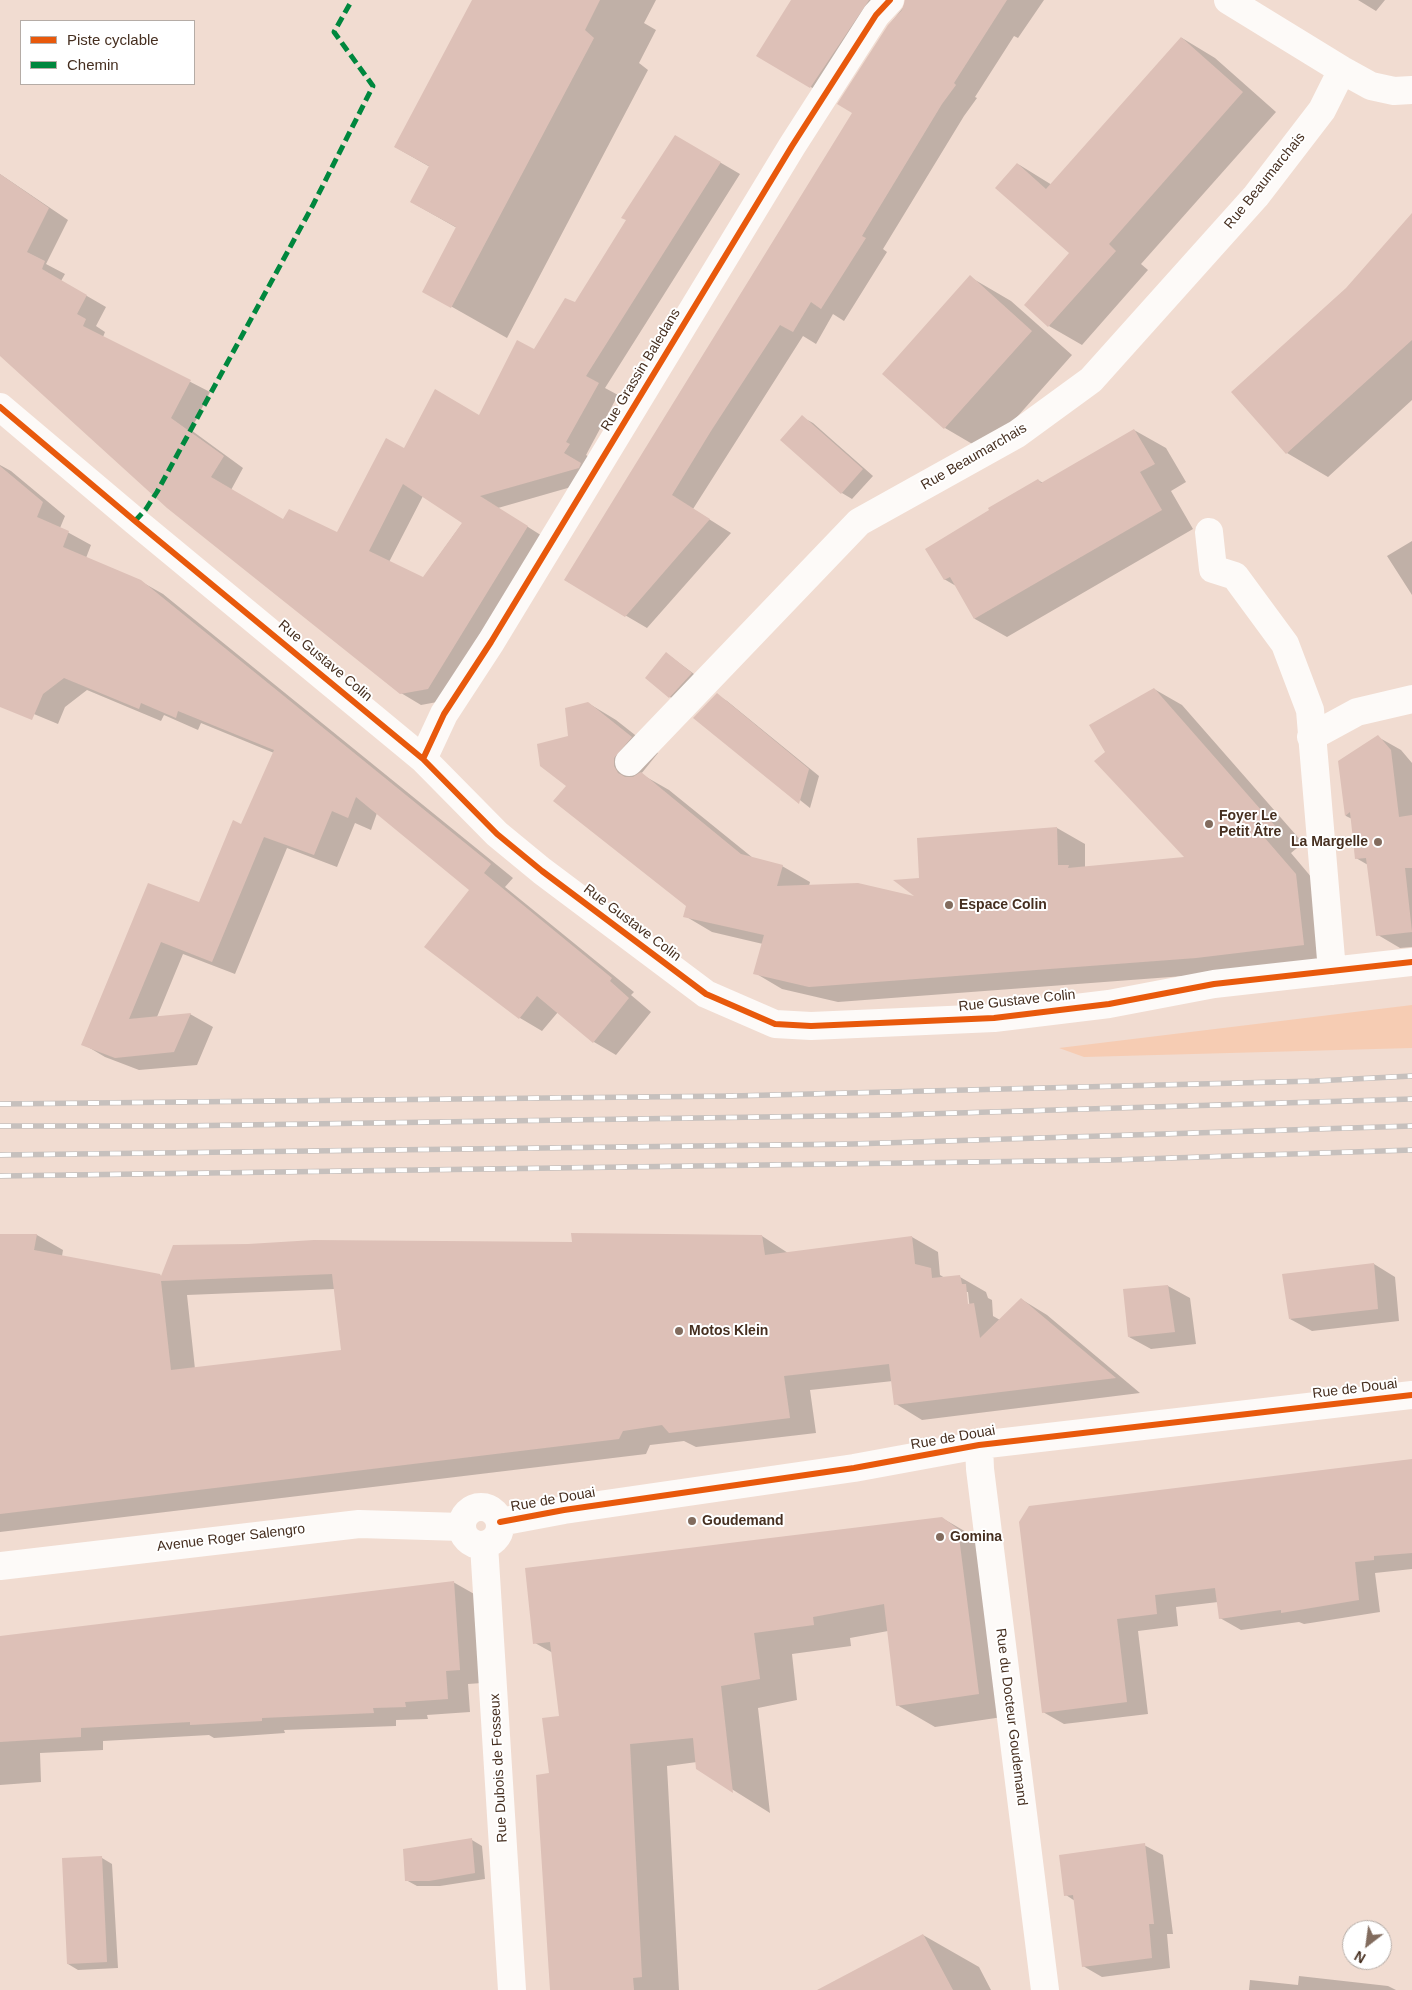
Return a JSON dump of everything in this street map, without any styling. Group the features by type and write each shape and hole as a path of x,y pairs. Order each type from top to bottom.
{"street":[{"name":"Rue Grassin Baledans","path":"423,759 444,714 491,642 792,146 876,16 890,0"},
{"path":"1228,0 1371,86 1394,91 1412,90"},
{"name":"Rue Beaumarchais","path":"628,762 859,522 1017,434 1091,380 1256,196 1322,110 1342,70"},
{"name":"Rue Gustave Colin","path":"0,407 135,522 423,759 497,834 646,950 706,994 775,1024 811,1026 994,1018 1109,1004 1214,984 1412,962"},
{"path":"1209,532 1213,569 1235,576 1285,644 1310,710 1332,971"},
{"path":"1311,737 1357,712 1412,699"},
{"name":"Rue de Douai","path":"500,1522 564,1510 854,1468 979,1445 1412,1395"},
{"name":"Rue du Docteur Goudemand","path":"979,1445 980,1469 1045,1990"},
{"path":"476,1508 491,1510 497,1515 500,1522 497,1538 484,1545 473,1544 468,1540 462,1527 469,1512 476,1508"},
{"name":"Avenue Roger Salengro","path":"0,1566 359,1524 462,1527"},
{"name":"Rue Dubois de Fosseux","path":"484,1545 512,1990"}],"shaded area":[{"path":"1412,1005 1412,1048 1084,1057 1059,1048"}],"building":[{"path":"472,0 600,0 585,30 594,38 451,308 422,292 456,227 410,202 429,166 394,147"},
{"path":"791,0 869,0 810,88 756,56"},
{"path":"905,0 1007,0 954,83 956,85 942,104 862,236 866,238 821,309 811,302 793,332 780,325 711,431 672,495 710,519 625,617 564,580 852,113 837,104 888,25 902,10"},
{"path":"1181,37 1243,92 1109,244 1116,251 1048,327 1024,305 1069,253 995,188 1017,163 1046,189"},
{"path":"675,135 721,162 586,376 599,383 566,442 570,444 564,453 581,463 579,468 480,496 528,526 428,689 400,694 167,508 0,356 0,174 49,208 27,252 45,261 42,269 87,295 77,314 86,319 83,326 191,380 171,418 224,456 211,477 283,519 289,509 337,532 386,438 404,448 435,389 479,415 517,340 534,349 565,298 575,302 626,220 621,218","holes":["403,484 462,523 423,577 369,551"]},
{"path":"1412,213 1412,340 1286,454 1231,392 1346,288"},
{"path":"970,275 1032,331 944,429 882,374"},
{"path":"802,415 863,469 841,494 780,440"},
{"path":"1134,429 1155,464 1140,472 1162,510 974,619 950,577 944,580 925,549 989,510 988,508 1038,479 1041,483"},
{"path":"0,466 43,502 37,517 69,531 63,547 141,580 491,864 484,873 612,978 610,981 629,998 593,1043 537,996 519,1019 424,947 469,890 356,797 348,818 332,811 314,855 264,837 212,962 161,942 129,1019 191,1013 174,1052 115,1058 81,1045 148,883 199,902 233,820 241,824 274,750 178,711 176,718 141,703 139,709 64,678 43,694 32,720 0,707"},
{"path":"666,652 692,673 669,698 645,678"},
{"path":"1154,688 1276,827 1264,837 1296,874 1304,945 1196,958 809,987 753,974 764,935 683,917 686,906 553,801 566,786 540,766 537,744 568,736 565,708 588,702 632,737 614,758 614,766 618,773 625,777 633,777 641,772 741,854 783,865 777,886 858,883 914,896 893,880 919,878 917,838 1057,827 1058,865 1069,865 1068,868 1184,857 1094,761 1105,752 1089,725"},
{"path":"717,693 809,769 799,804 693,718"},
{"name":"La Margelle","path":"1378,735 1391,750 1399,817 1412,815 1412,868 1405,868 1412,932 1376,936 1366,858 1355,859 1350,812 1345,816 1338,761"},
{"path":"571,1233 762,1235 765,1255 912,1236 915,1264 931,1268 932,1278 960,1275 962,1284 966,1284 968,1304 974,1303 980,1338 1021,1298 1116,1378 894,1405 889,1364 784,1376 790,1418 669,1433 662,1425 623,1431 619,1439 0,1514 0,1234 37,1234 34,1250 160,1274 161,1276 173,1245 248,1244 314,1240 572,1242","holes":["332,1274 341,1350 171,1370 161,1281"]},
{"path":"1374,1263 1378,1309 1289,1319 1282,1274"},
{"path":"1168,1285 1175,1332 1128,1337 1123,1289"},
{"path":"1412,1459 1412,1553 1374,1556 1374,1560 1355,1562 1359,1600 1281,1613 1281,1610 1219,1619 1215,1588 1155,1595 1157,1614 1117,1619 1127,1702 1042,1713 1019,1522 1029,1506"},
{"path":"942,1517 958,1529 979,1694 896,1706 884,1604 813,1617 814,1625 754,1633 760,1679 721,1686 733,1793 696,1769 693,1738 630,1744 642,1977 633,1978 634,1990 550,1990 536,1775 549,1773 542,1718 559,1716 550,1642 533,1644 525,1568"},
{"path":"454,1581 460,1670 446,1671 448,1699 405,1702 406,1707 373,1708 374,1713 262,1718 262,1721 190,1725 190,1722 81,1728 81,1737 0,1742 0,1636"},
{"path":"472,1838 475,1873 429,1881 405,1881 403,1849"},
{"path":"1145,1843 1154,1924 1149,1924 1152,1958 1082,1967 1073,1895 1064,1896 1059,1855"},
{"path":"102,1856 107,1962 67,1964 62,1858"},
{"path":"923,1934 953,1990 817,1990"}],"railway":[{"path":"0,1104 732,1096 1315,1081 1412,1076"},
{"path":"0,1126 176,1126 892,1115 1412,1099"},
{"path":"0,1155 852,1144 1412,1126"},
{"path":"0,1176 1112,1160 1412,1150"}],"marked path":[{"path":"135,521 146,509 157,492 313,205 373,86 334,32 352,0"}],"cycle path":[{"path":"423,759 444,714 491,642 792,146 876,15 890,0"},
{"path":"0,407 423,759 497,834 542,871 706,994 775,1024 811,1026 994,1018 1109,1004 1214,984 1412,962"},
{"path":"500,1522 564,1510 854,1468 979,1445 1412,1395"}],"place":[{"name":"Foyer Le Petit Âtre","path":"1209,824"},
{"name":"La Margelle","path":"1378,842"},
{"name":"Espace Colin","path":"949,905"},
{"name":"Motos Klein","path":"679,1331"},
{"name":"Goudemand","path":"692,1521"},
{"name":"Gomina","path":"940,1537"}]}
